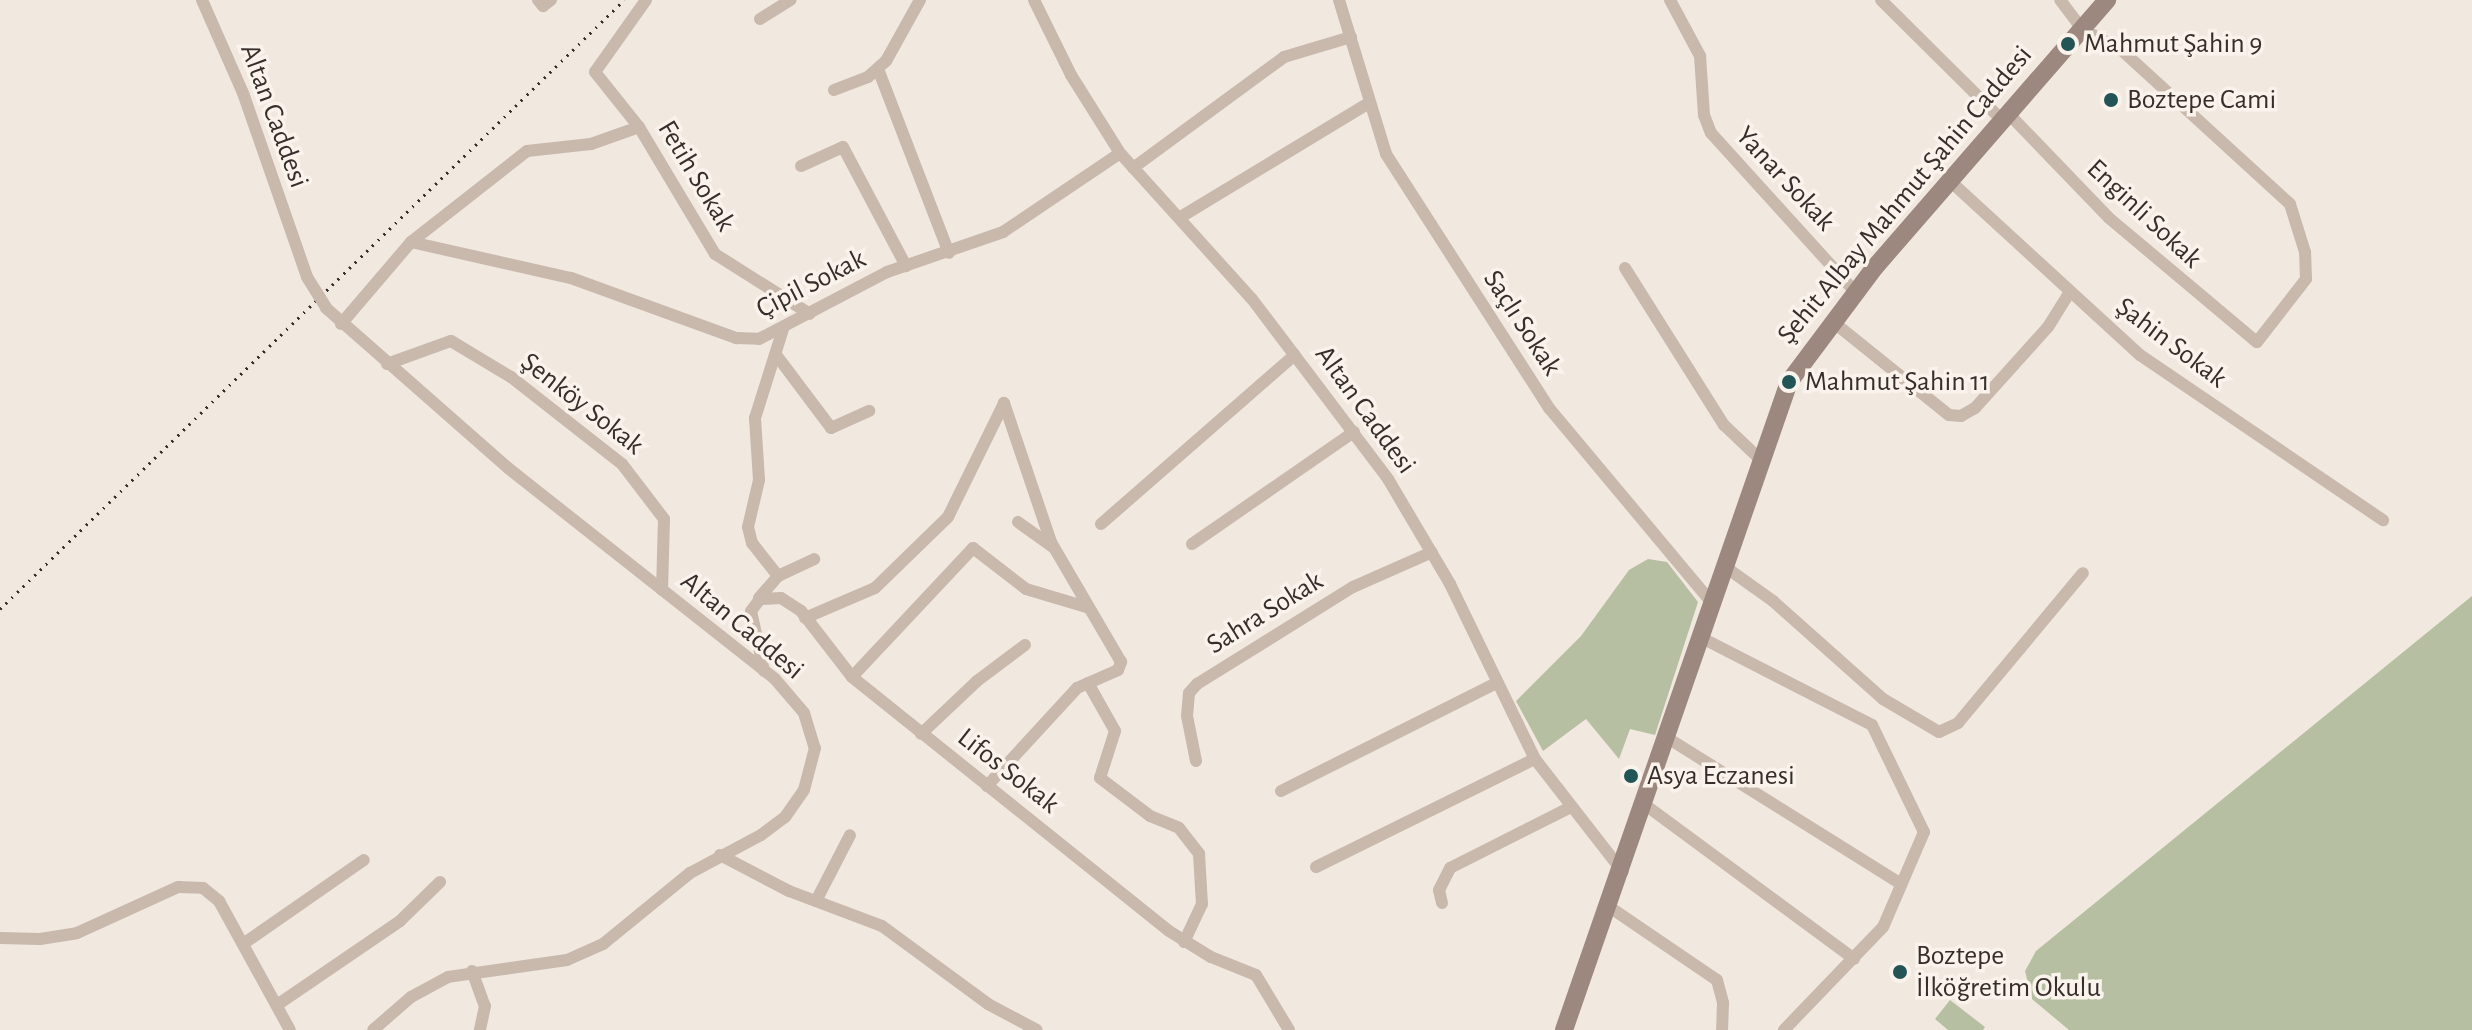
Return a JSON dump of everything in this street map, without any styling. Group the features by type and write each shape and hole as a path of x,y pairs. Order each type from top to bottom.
{"street":[{"name":"Altan Caddesi","path":"202,0 243,93 296,250 307,277 326,308 387,364 764,671 804,713 815,756 804,790 785,817 761,835 720,855 587,953 472,971 424,989 373,1030"},
{"path":"538,0 543,6 551,0"},
{"name":"Fetih Sokak","path":"646,0 595,72 639,127 715,254 810,314"},
{"path":"760,19 791,0"},
{"path":"834,90 878,69 894,51 920,0"},
{"name":"Altan Caddesi","path":"1034,0 1071,75 1120,153 1295,355 1354,432 1432,552 1495,684 1535,759 1569,808 1623,872"},
{"name":"Saçlı Sokak","path":"1339,0 1386,154 1527,376 1599,473 1711,602"},
{"name":"Yanar Sokak","path":"1670,0 1700,56 1704,115 1711,133 1855,292"},
{"name":"Enginli Sokak","path":"1881,0 2109,218 2257,342 2308,275 2290,204 2120,49 2082,29"},
{"path":"2060,0 2082,29"},
{"name":"Şehit Albay Mahmut Şahin Caddesi","path":"1564,1030 1611,908 1711,602 1789,382 1855,292 2107,0"},
{"path":"1133,168 1284,57 1351,37"},
{"path":"878,69 949,253"},
{"path":"1179,218 1369,103"},
{"path":"341,324 411,242 527,151 591,144 639,127"},
{"path":"801,166 843,147 906,266"},
{"name":"Çipil Sokak","path":"411,242 595,285 736,338 759,339 906,266 949,253 1024,221 1120,153"},
{"name":"Şahin Sokak","path":"1949,180 2069,294 2140,355 2383,520"},
{"path":"1625,268 1724,425 1761,460"},
{"path":"1832,321 1949,415 1961,416 1975,408 2048,327 2069,294"},
{"path":"778,576 755,547 748,527 759,480 755,418 783,329"},
{"name":"Şenköy Sokak","path":"387,364 451,341 511,377 622,464 648,492 666,526 662,590"},
{"path":"1101,524 1295,355"},
{"path":"777,356 831,428 869,411"},
{"path":"805,618 875,588 948,517 1004,403 1016,451 1055,549 1086,607 1121,662 1118,670 1077,688 987,786"},
{"path":"1192,544 1354,432"},
{"path":"1018,522 1055,549"},
{"path":"852,677 973,548 1026,589 1086,607"},
{"name":"Sahra Sokak","path":"1196,761 1187,716 1194,687 1353,587 1432,552"},
{"path":"764,671 750,616 756,603 778,576 814,559"},
{"path":"1724,566 1773,601 1883,699 1939,732 1958,723 2083,573"},
{"name":"Lifos Sokak","path":"756,603 765,597 785,599 805,618 852,677 921,734 1184,942 1256,975 1289,1030"},
{"path":"1700,637 1872,725 1924,832 1883,927 1784,1030"},
{"path":"921,734 977,681 1025,645"},
{"path":"1088,683 1115,731 1100,778 1150,816 1179,828 1199,854 1202,904 1184,942"},
{"path":"1281,791 1495,684"},
{"path":"1666,737 1901,884"},
{"path":"1316,867 1535,759"},
{"path":"1644,804 1854,959"},
{"path":"1442,903 1439,890 1450,868 1569,808"},
{"path":"816,901 850,835"},
{"path":"720,855 816,901 882,926 988,1004 1037,1030"},
{"path":"243,944 364,860"},
{"path":"277,1005 400,921 440,882"},
{"path":"0,938 77,933 190,885 215,895 290,1030"},
{"path":"1611,908 1717,980 1723,1003 1722,1030"},
{"path":"472,971 485,1006 480,1030"}],"green space":[{"path":"1648,559 1667,562 1698,602 1655,735 1630,729 1619,759 1586,719 1543,751 1516,701 1581,636 1629,570"},
{"path":"2472,596 2472,1030 2069,1030 2032,999 2025,971 2036,951"},
{"path":"1950,1000 1985,1027 1983,1030 1948,1030 1935,1019"}],"railway":[{"path":"0,609 624,0"}],"place":[{"name":"Mahmut Şahin 9","path":"2068,44"},
{"name":"Boztepe Cami","path":"2111,100"},
{"name":"Mahmut Şahin 11","path":"1789,382"},
{"name":"Asya Eczanesi","path":"1631,776"},
{"name":"Boztepe İlköğretim Okulu","path":"1900,972"}]}
